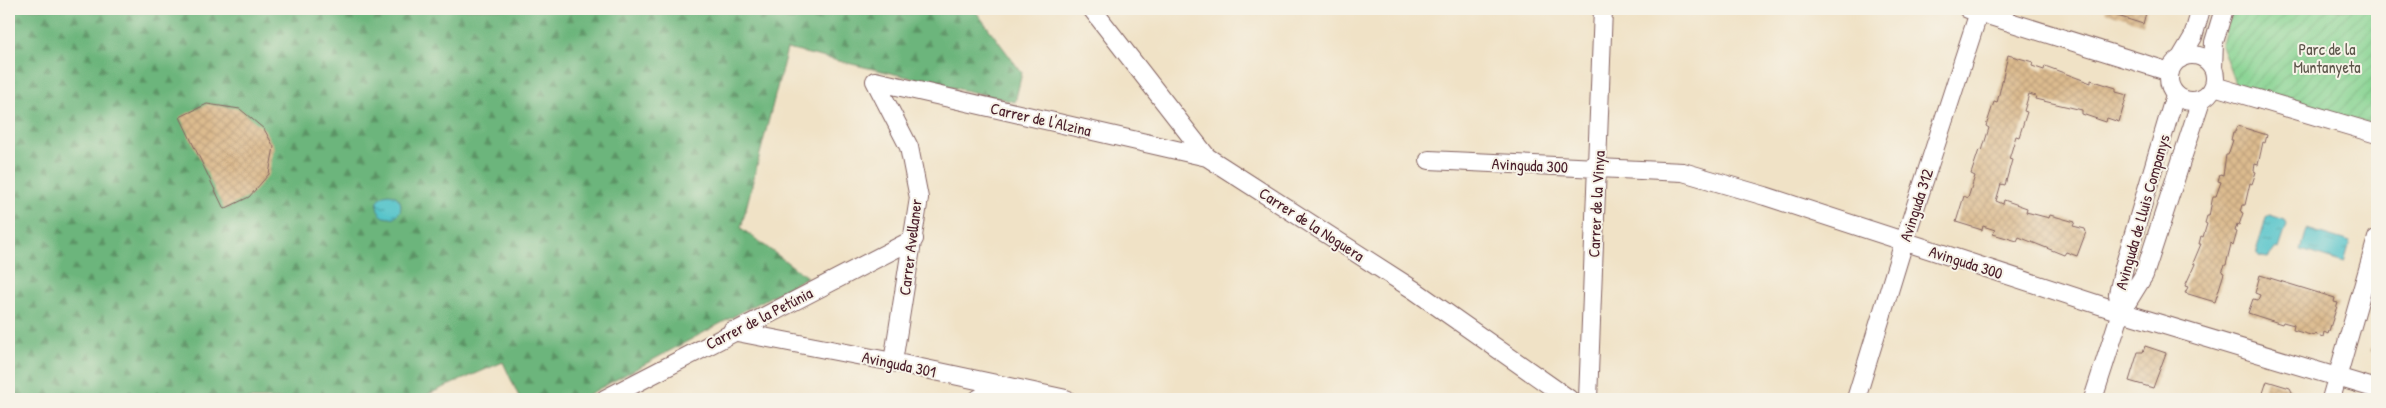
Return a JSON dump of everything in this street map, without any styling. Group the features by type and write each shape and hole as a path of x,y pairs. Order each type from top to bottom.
{"street":[{"name":"Carrer de la Noguera","path":"1092,9 1207,157 1414,290 1569,399"},
{"name":"Carrer de la Vinya","path":"1588,399 1603,9"},
{"path":"1974,11 2175,66 2198,56 2208,61 2212,68 2215,76 2214,86 2209,95 2200,100 2187,101 2175,95 2170,83 2175,66 2193,36 2201,9"},
{"path":"2212,68 2214,42 2224,9"},
{"name":"Avinguda 312","path":"1856,399 1974,11"},
{"name":"Carrer de l'Alzina","path":"875,81 1207,157"},
{"name":"Carrer Avellaner","path":"875,81 909,147 919,198 894,362"},
{"path":"2214,86 2377,134"},
{"name":"Avinguda de Lluis Companys","path":"2121,312 2118,294 2124,267 2175,95"},
{"name":"Avinguda de Lluis Companys","path":"2121,312 2144,275 2200,100"},
{"name":"Avinguda 300","path":"1429,160 1684,172 1765,196 2121,312 2377,389"},
{"path":"2331,399 2377,238"},
{"name":"Carrer de la Petúnia","path":"605,399 732,331 914,239"},
{"path":"2093,399 2121,312"},
{"name":"Avinguda 301","path":"732,331 894,362 1066,399"},
{"path":"978,399 1002,386"}],"green space":[{"path":"9,9 974,9 1022,73 1015,102 787,49 741,228 807,277 580,399 520,399 503,362 417,399 9,399"},
{"name":"Parc de la Muntanyeta","path":"2233,9 2377,9 2377,126 2235,84 2221,45"}],"water":[{"path":"384,194 394,194 401,201 401,211 394,218 384,218 377,211 377,201"},
{"path":"2270,215 2285,220 2287,225 2279,249 2276,248 2268,258 2261,257 2258,254 2257,248 2266,218"},
{"path":"2307,229 2350,242 2344,263 2301,250"}],"building":[{"path":"2106,9 2147,9 2143,24 2105,12"},
{"path":"2008,55 2033,62 2032,66 2044,70 2045,66 2091,83 2091,80 2116,88 2116,92 2127,95 2119,122 2107,118 2106,122 2082,114 2082,110 2035,99 2036,96 2029,94 2024,111 2027,112 2019,137 2016,136 2009,159 2012,160 2005,185 2001,184 1996,201 2003,204 2004,200 2027,208 2026,212 2049,218 2050,215 2075,222 2073,226 2085,229 2086,232 2077,256 2066,252 2064,255 2019,237 2017,241 1993,234 1995,230 1983,226 1982,230 1956,222 1964,196 1968,198 1975,176 1971,174 1979,150 1982,151 1989,128 1986,126 1994,102 1997,103"},
{"path":"207,104 240,109 264,129 274,147 269,174 249,197 224,209 180,117"},
{"path":"2238,126 2267,135 2265,143 2263,142 2258,165 2255,164 2254,171 2256,172 2252,184 2250,183 2239,225 2237,224 2235,231 2237,232 2222,272 2224,273 2215,302 2185,293 2188,287 2185,286 2195,264 2193,263 2201,244 2199,244 2201,236 2203,237 2207,224 2205,223 2207,216 2209,216 2213,196 2216,196 2221,182 2218,181 2220,174 2223,175 2226,155 2228,155 2233,140 2231,140 2233,132 2235,132"},
{"path":"2260,275 2335,298 2334,302 2338,303 2328,334 2324,332 2323,337 2315,334 2314,336 2293,330 2294,325 2283,322 2282,324 2248,313 2253,299 2258,300 2260,295 2255,293"},
{"path":"2377,330 2377,354 2370,351"},
{"path":"2145,346 2166,353 2153,388 2129,381 2138,352 2143,352"},
{"path":"2267,381 2290,388 2292,392 2290,399 2261,399"}]}
